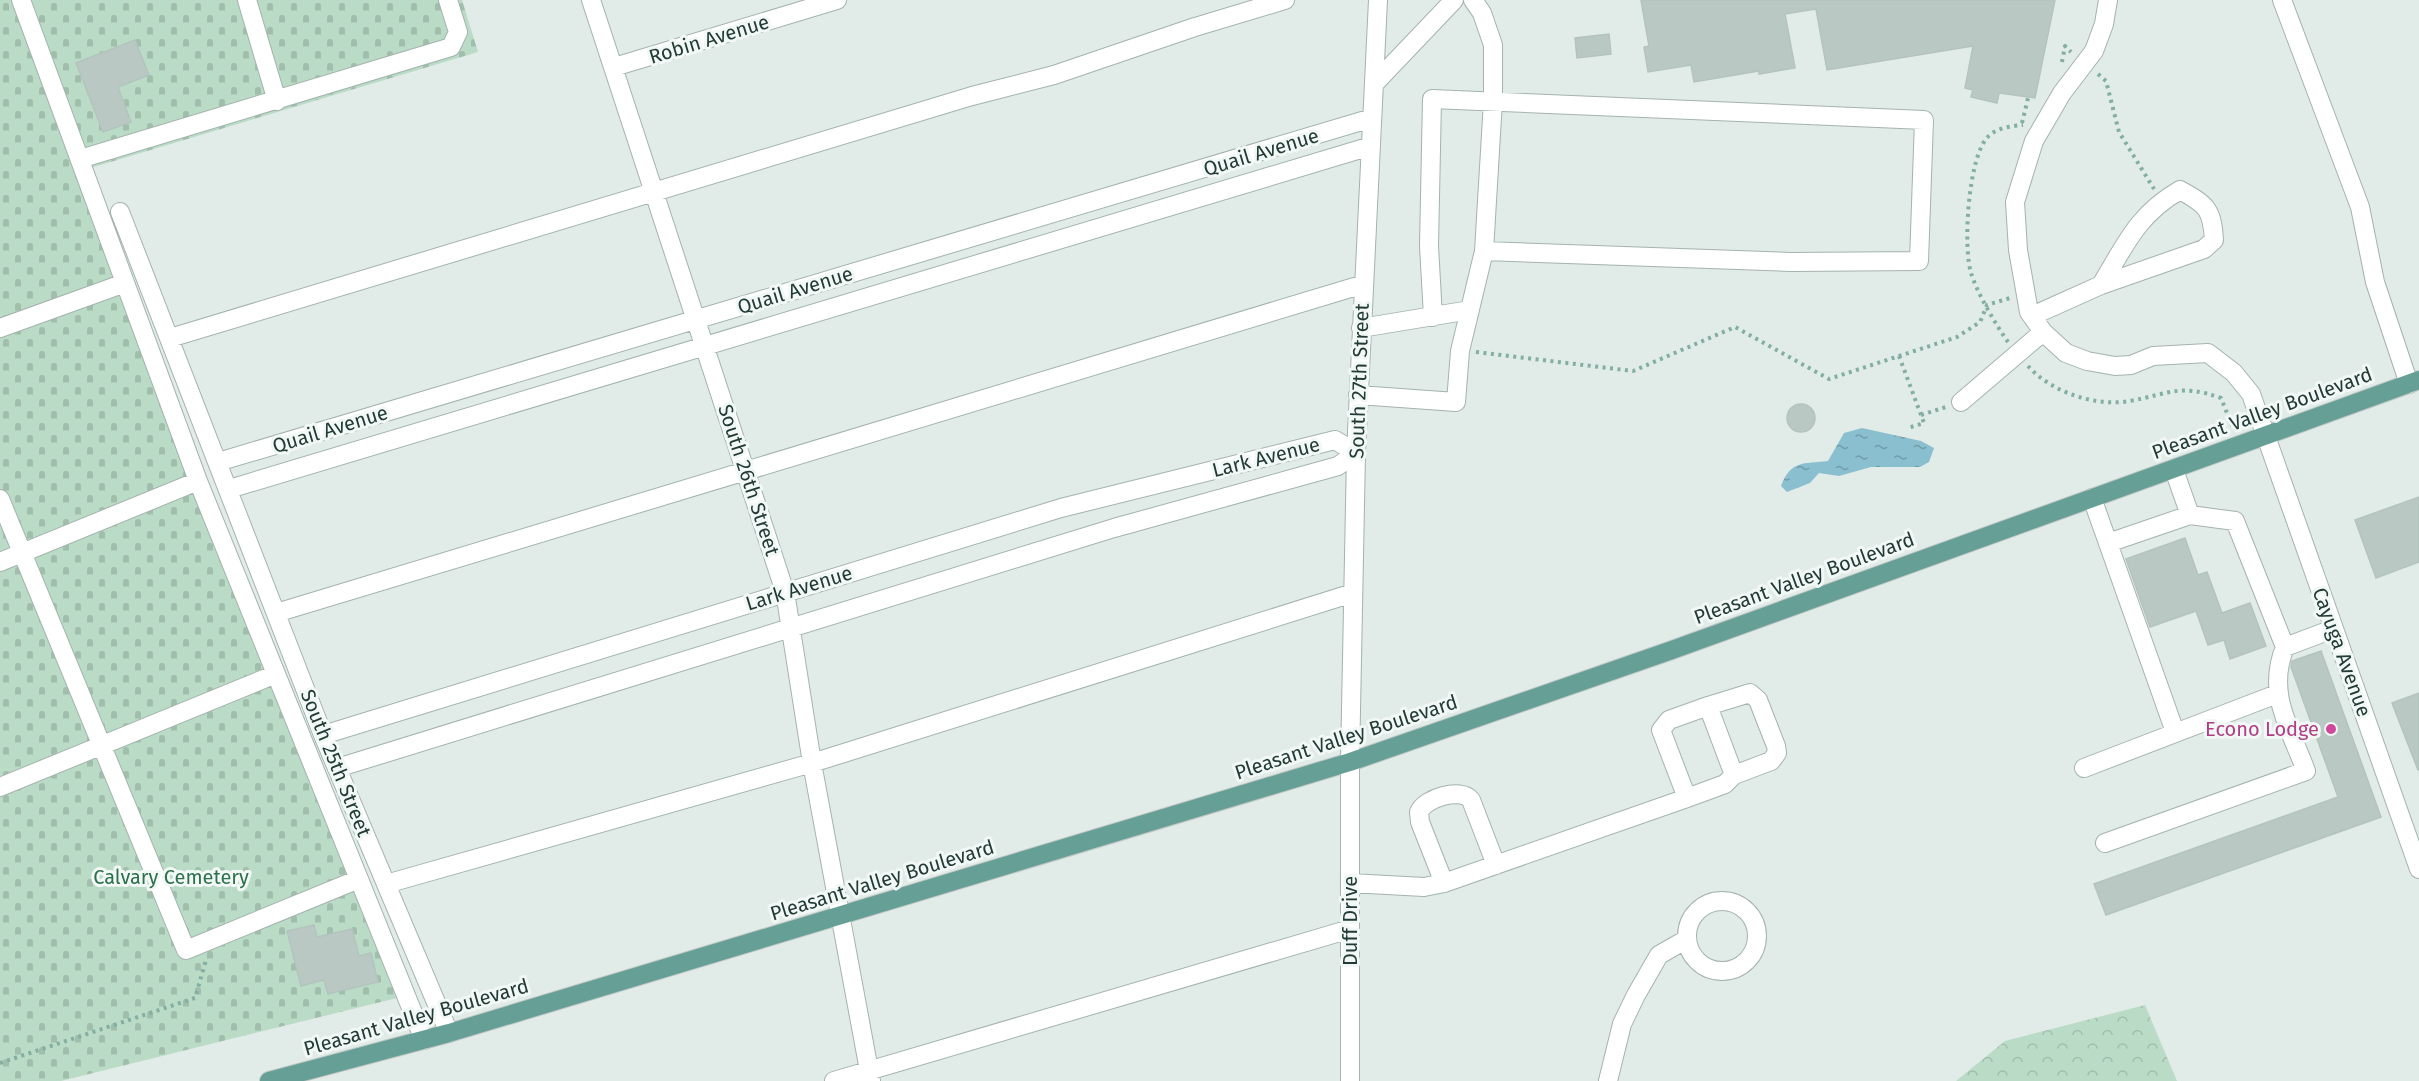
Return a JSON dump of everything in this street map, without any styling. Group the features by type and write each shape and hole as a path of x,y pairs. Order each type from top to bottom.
{"main road":[{"name":"Pleasant Valley Boulevard","path":"280,1080 449,1033 1350,762 1672,650 2414,382"}],"street":[{"path":"21,0 198,481 424,1040"},
{"path":"247,0 277,100"},
{"path":"80,159 451,47 458,32 448,0"},
{"name":"South 26th Street","path":"591,0 785,592 812,763 870,1076"},
{"name":"Robin Avenue","path":"614,67 837,0"},
{"path":"170,338 396,267 655,192 972,96 1054,75 1195,27 1285,0"},
{"name":"South 27th Street","path":"1350,762 1358,395 1378,0"},
{"path":"1374,84 1454,0"},
{"path":"2102,285 2139,221 2161,201 2180,190 2202,202 2212,217 2214,240 2204,249 2102,285 2032,316 2018,250 2015,202 2034,141 2062,93 2094,51 2104,24 2108,0"},
{"path":"2282,0 2360,207 2375,282 2414,382"},
{"path":"1358,395 1456,402 1460,351 1484,251 1493,101 1493,45 1478,7"},
{"path":"1433,316 1429,246 1432,99 1924,120 1919,261 1791,262 1484,251"},
{"name":"Quail Avenue","path":"219,462 1372,118"},
{"name":"Quail Avenue","path":"229,489 1371,146"},
{"name":"South 25th Street","path":"120,212 337,768 449,1033"},
{"path":"914,255 923,281"},
{"path":"0,327 125,283"},
{"path":"276,613 1364,284"},
{"path":"1361,328 1470,310"},
{"name":"Cayuga Avenue","path":"2032,316 2043,332 2066,353 2087,361 2115,366 2131,366 2153,356 2208,353 2234,373 2250,394 2419,869"},
{"path":"1961,402 2043,332"},
{"path":"512,375 521,402"},
{"path":"323,431 332,459"},
{"name":"Lark Avenue","path":"324,735 1061,507 1335,440 1356,453 1338,466 1113,528 337,768"},
{"path":"2174,470 2190,515"},
{"path":"0,562 198,481"},
{"path":"2092,498 2175,732"},
{"path":"0,499 186,950 359,879"},
{"path":"2105,843 2306,771 2277,694 2277,667 2285,647 2235,521 2190,515 2108,543"},
{"path":"386,884 812,763 1353,593"},
{"path":"2285,647 2333,629"},
{"path":"0,787 276,674"},
{"path":"1350,883 1424,887 1444,884 1496,865 1687,798 1725,784 1734,775 1771,761 1777,753 1758,700 1750,693 1669,720 1661,730 1687,798"},
{"path":"2084,768 2277,694"},
{"path":"1708,706 1734,775"},
{"name":"Duff Drive","path":"1350,762 1350,1081"},
{"path":"1444,884 1420,822 1419,812 1427,804 1456,793 1461,793 1471,801 1496,865"},
{"path":"834,1081 870,1076 1350,929"},
{"path":"1608,1081 1622,1024 1635,995 1659,955 1687,939"}],"path":[{"path":"2106,81 2120,132 2161,201"},
{"path":"1460,351 1633,371 1735,327 1829,379 1957,337 1980,322 1987,305 1971,272 1967,241 1972,180 1985,140 1996,131 2022,125 2028,98"},
{"path":"1899,356 1924,423 1908,428"},
{"path":"1921,415 1961,402"},
{"path":"0,1063 195,998 213,940"}],"green space":[{"name":"Calvary Cemetery","path":"0,0 462,0 478,52 77,172 401,997 61,1081 0,1081"},
{"path":"2145,1005 2177,1081 1956,1081 2005,1041"}],"water":[{"path":"1862,428 1921,441 1934,448 1929,462 1920,467 1871,467 1839,476 1819,473 1810,483 1787,492 1781,486 1794,467 1805,463 1828,461 1844,433"}],"building":[{"path":"1641,0 2055,0 2035,98 1999,93 1997,103 1971,97 1973,90 1965,88 1973,46 1827,70 1816,9 1785,14 1795,68 1759,74 1759,71 1694,82 1691,65 1648,72 1644,47 1649,46"},
{"path":"1609,34 1611,54 1577,58 1575,38"},
{"path":"135,40 149,75 118,87 131,122 103,132 76,63"},
{"path":"1801,404 1811,408 1815,418 1811,428 1801,432 1791,428 1787,418 1791,408"},
{"path":"2419,497 2419,562 2376,578 2355,520"},
{"path":"2185,538 2198,575 2207,572 2222,613 2250,603 2266,646 2230,659 2224,640 2208,645 2196,611 2150,627 2126,559"},
{"name":"Econo Lodge","path":"2321,651 2381,817 2106,915 2094,884 2338,797 2291,667 2292,661"},
{"path":"2419,693 2419,770 2418,770 2392,703"},
{"path":"314,925 317,937 352,929 359,956 371,953 378,982 328,994 324,980 301,986 287,931"}],"place":[{"name":"Econo Lodge","path":"2331,729"}]}
